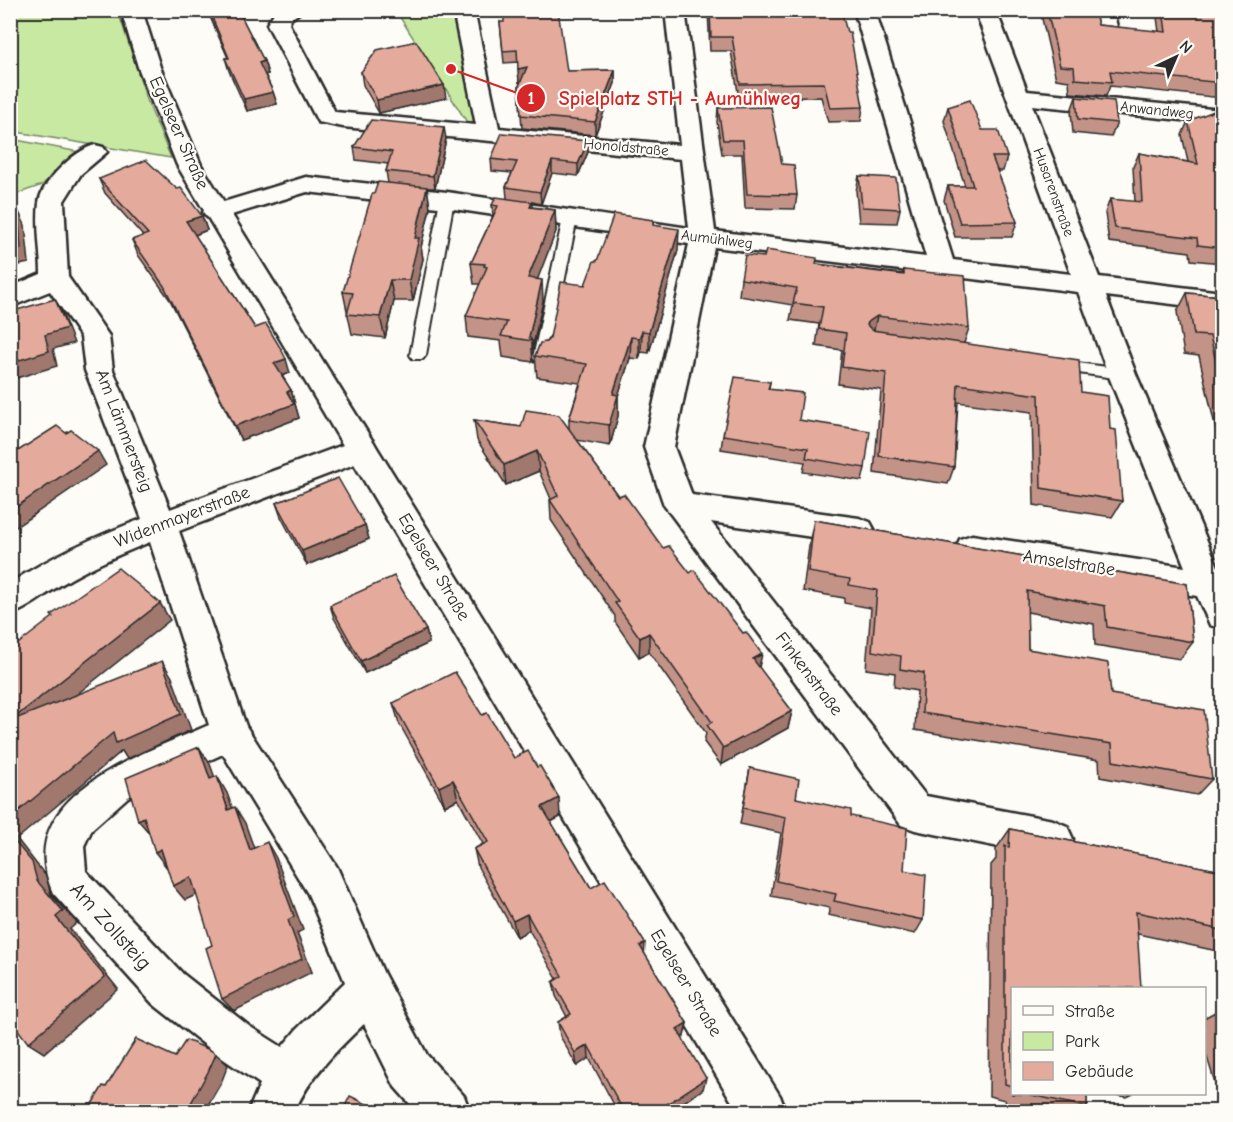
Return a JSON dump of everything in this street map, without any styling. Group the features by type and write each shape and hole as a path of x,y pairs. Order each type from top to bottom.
{"street":[{"name":"Egelseer Straße","path":"131,10 168,116 189,165 764,1112"},
{"name":"Honoldstraße","path":"293,10 283,15 278,24 326,117 693,153"},
{"path":"464,10 489,134"},
{"name":"Finkenstraße","path":"675,10 703,238 659,447 680,504 915,812 1086,846"},
{"name":"Husarenstraße","path":"985,10 1122,374 1222,615"},
{"path":"865,11 942,267"},
{"name":"Anwandweg","path":"1019,97 1222,117"},
{"path":"10,298 55,278 51,201 72,169 95,152"},
{"name":"Aumühlweg","path":"216,212 306,184 447,200 703,238 1222,301"},
{"name":"Am Lämmersteig","path":"55,278 95,336 99,370 160,524"},
{"name":"Widenmayerstraße","path":"10,602 51,574 108,544 362,449"},
{"path":"680,504 891,536"},
{"path":"160,524 230,733 323,881 369,989 411,1071 448,1112"},
{"name":"Amselstraße","path":"938,543 1209,584"},
{"name":"Am Zollsteig","path":"230,733 115,785 78,816 64,845 67,879 168,989 234,1041 279,1094 312,1044 369,989"}],"lane":[{"path":"418,355 447,200"},
{"path":"541,358 570,218"},
{"path":"1039,363 1122,374"}],"green space":[{"path":"10,11 118,11 148,103 171,158 11,131"},
{"path":"396,11 459,11 480,129 470,127"},
{"path":"11,139 79,152 42,185 11,196"}],"building":[{"path":"209,10 238,10 264,61 259,63 273,92 244,99 225,58 229,58"},
{"path":"504,10 558,10 567,71 615,70 595,122 521,115 519,86 527,67 518,69 517,50 503,51 500,22 504,22"},
{"path":"710,10 841,10 847,32 850,32 863,107 830,108 824,83 740,84 732,37 711,37"},
{"path":"1047,10 1094,10 1098,25 1166,32 1163,10 1222,10 1222,83 1110,71 1112,82 1075,79 1074,67 1060,66"},
{"path":"416,41 444,85 377,100 361,72 377,50"},
{"path":"1076,97 1114,101 1117,123 1078,119"},
{"path":"970,100 982,130 998,130 1007,157 992,157 1017,222 960,223 948,186 973,186 948,107"},
{"path":"771,107 782,164 794,165 797,195 747,194 743,140 723,140 718,108"},
{"path":"1214,111 1222,111 1222,248 1198,245 1197,238 1115,228 1110,199 1142,202 1139,153 1198,164 1188,121"},
{"path":"371,120 444,127 433,176 386,171 392,152 354,147"},
{"path":"502,133 588,141 578,164 552,161 540,192 506,187 517,162 491,159"},
{"path":"146,160 177,189 181,188 202,216 186,221 255,328 266,324 281,349 286,359 274,363 291,390 287,392 294,404 235,426 164,286 132,240 148,234 99,179"},
{"path":"859,176 896,178 900,209 862,207"},
{"path":"378,182 427,187 415,238 419,238 409,280 390,280 380,317 347,314 353,293 343,292 372,194"},
{"path":"496,197 532,202 530,207 555,210 528,278 542,280 529,337 532,341 501,336 507,322 466,316 487,267 484,266 485,264 471,263 498,206 492,205"},
{"path":"18,210 21,249 10,251 10,212"},
{"path":"614,214 653,220 653,225 679,229 649,332 642,331 639,338 631,337 613,394 618,395 609,425 569,419 587,364 535,356 540,343 550,338 561,282 585,285 594,261 597,261"},
{"path":"766,250 817,258 816,264 904,275 904,270 965,276 969,328 877,316 867,325 872,330 1079,360 1081,392 1108,396 1110,429 1116,430 1122,501 1041,488 1039,395 958,384 954,467 879,456 886,373 842,367 846,333 819,329 823,307 793,303 797,288 741,279 745,255 764,257"},
{"path":"1187,293 1222,296 1222,388 1210,336 1194,335"},
{"path":"55,299 67,328 45,335 49,351 10,363 10,312"},
{"path":"735,377 770,382 768,389 803,393 799,420 870,431 865,468 806,458 808,448 723,435"},
{"path":"526,410 559,415 618,496 624,494 663,548 669,546 690,573 694,570 743,633 746,632 762,654 753,659 792,711 723,748 707,725 712,722 649,633 640,638 615,603 618,602 550,500 558,496 537,451 504,465 474,420 521,427"},
{"path":"57,426 66,433 71,430 98,451 10,511 10,456"},
{"path":"338,478 365,525 302,551 276,503"},
{"path":"814,520 1187,584 1193,642 1107,627 1105,606 1027,591 1028,649 1108,663 1111,694 1204,710 1212,779 1113,761 1112,744 922,713 924,673 900,669 901,656 872,651 877,590 849,585 850,579 808,572"},
{"path":"118,568 160,603 10,721 10,650 53,617 51,615"},
{"path":"394,576 426,630 361,661 330,605"},
{"path":"162,661 181,714 116,743 113,733 10,818 10,721"},
{"path":"455,672 482,715 487,713 514,758 528,751 537,767 540,766 559,798 542,807 591,888 605,880 645,943 640,946 687,1023 677,1029 706,1078 655,1112 624,1112 588,1045 575,1053 558,1022 571,1014 553,982 562,976 527,914 513,921 474,849 488,842 453,780 439,787 393,703"},
{"path":"199,747 210,779 217,776 228,810 235,807 250,850 267,842 294,916 288,920 302,959 222,999 206,948 212,945 191,877 173,886 161,849 155,852 144,817 138,820 126,778"},
{"path":"750,768 799,779 796,798 851,810 851,816 907,828 904,870 926,875 923,920 834,901 836,894 776,881 786,817 743,808"},
{"path":"1010,829 1222,871 1222,930 1136,912 1141,987 1011,987 1011,1086 1005,1084 1005,846 1009,847"},
{"path":"10,836 32,862 37,881 63,911 56,917 105,977 28,1043 10,1019"},
{"path":"1222,1011 1222,1036 1215,1012"},
{"path":"136,1039 175,1057 186,1040 216,1054 186,1112 87,1112 103,1086 106,1087"},
{"path":"1032,1095 1087,1095 1087,1107"},
{"path":"350,1096 383,1112 342,1112"}],"place":[{"name":"Spielplatz STH - Aumühlweg","path":"451,69"}]}
